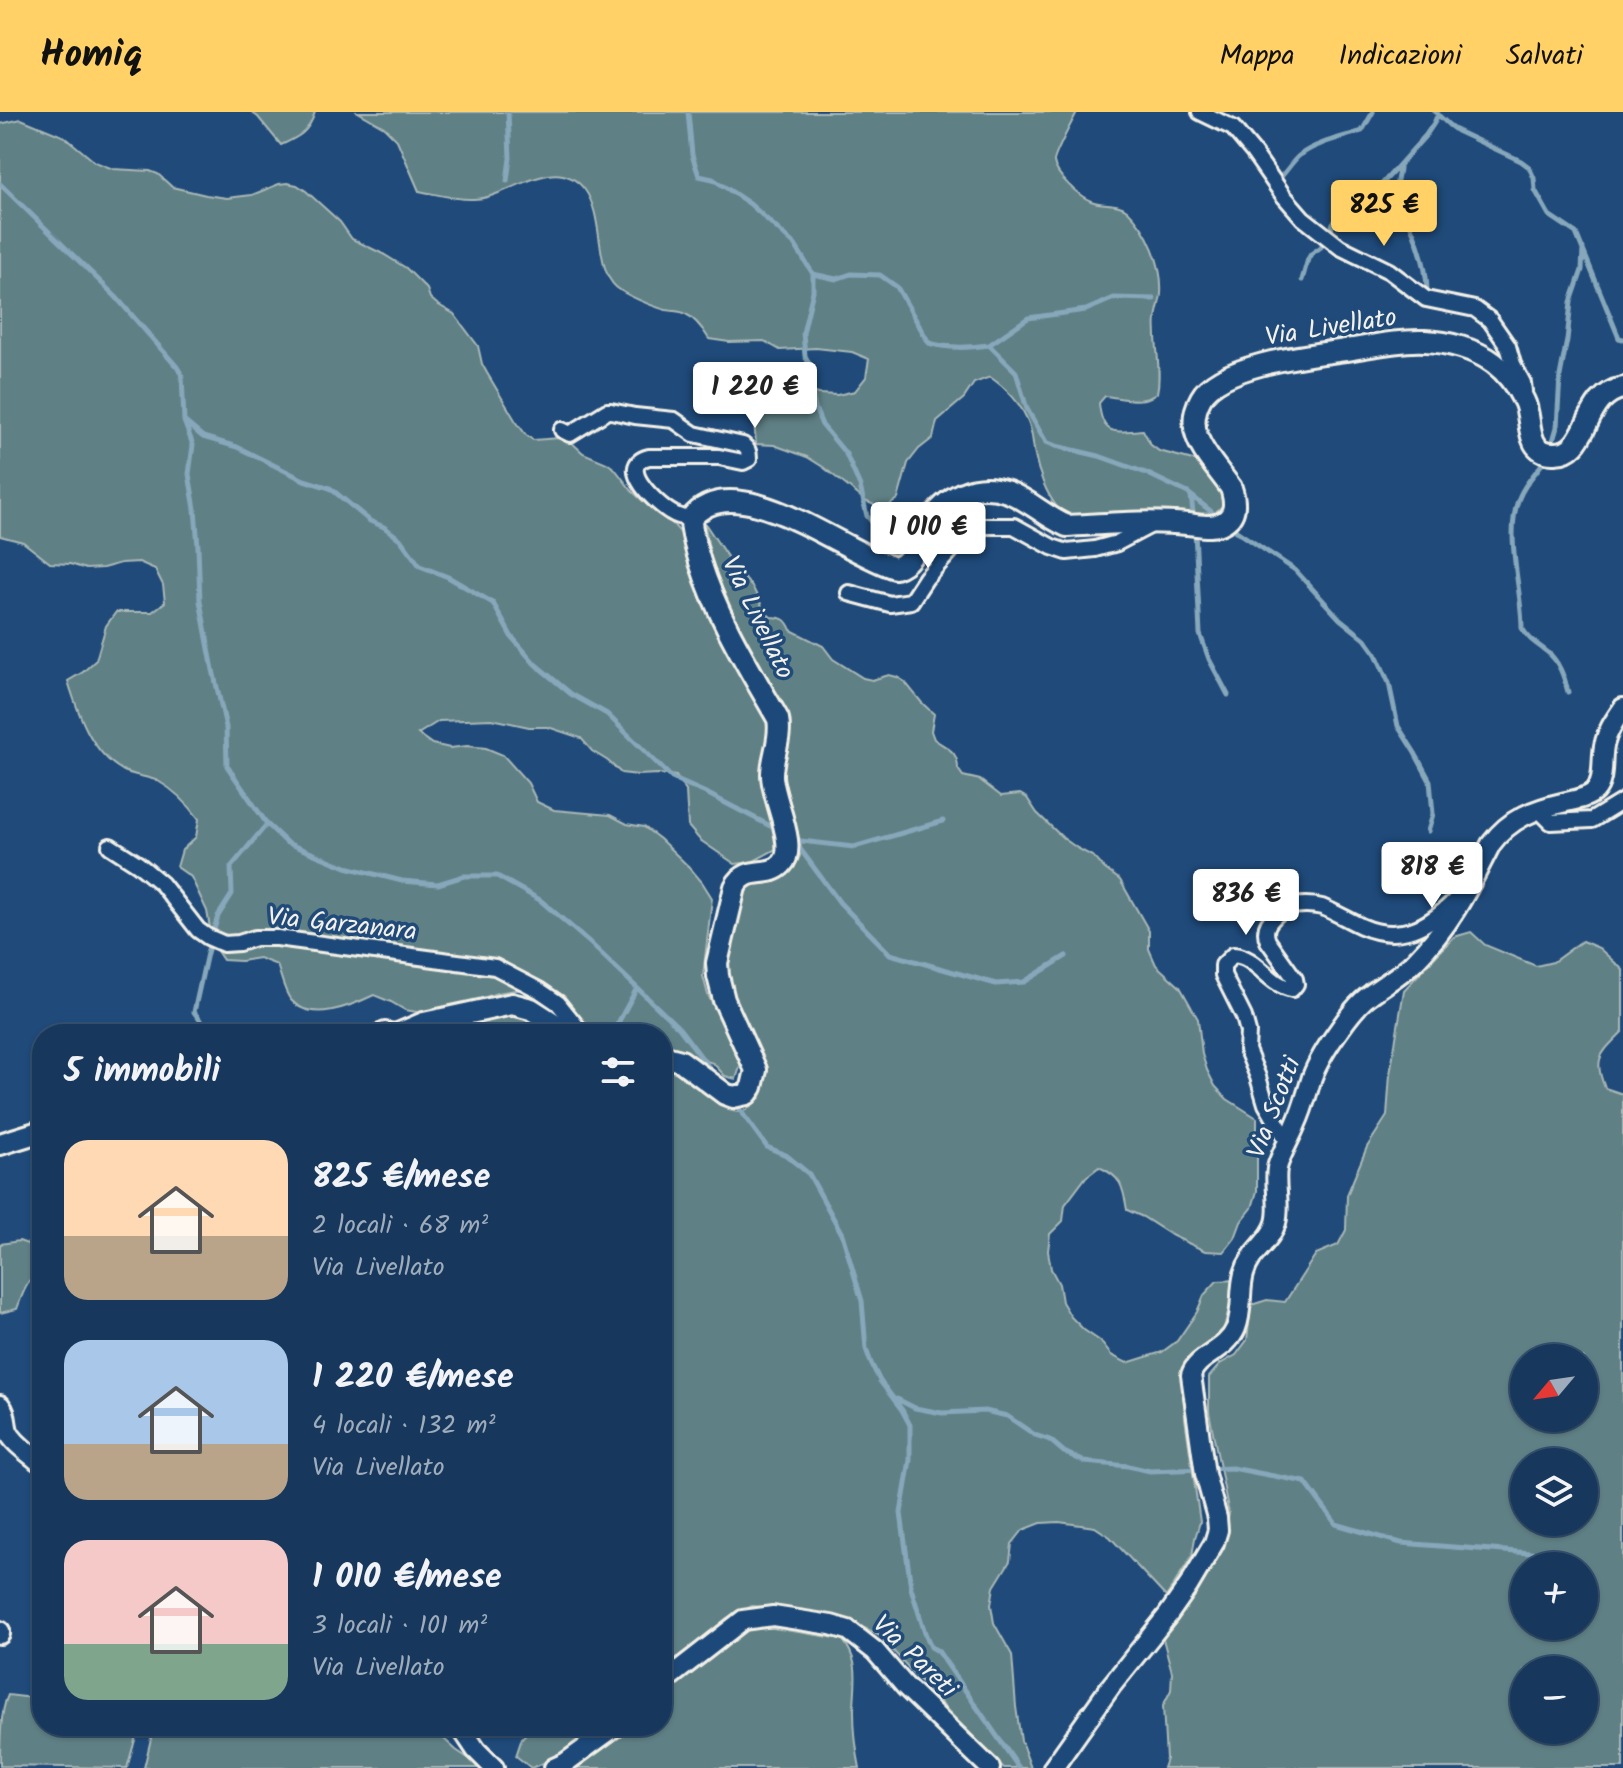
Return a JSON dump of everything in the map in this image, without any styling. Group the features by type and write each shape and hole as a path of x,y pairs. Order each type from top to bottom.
{"main road":[{"name":"Via Livellato","path":"672,1059 681,1061 733,1097 747,1094 752,1087 756,1070 724,1000 717,963 735,887 752,872 781,866 788,847 772,779 778,719 728,631 709,590 693,536 691,519 696,513 723,501 766,507 895,568 910,558 930,522 953,498 980,487 1009,492 1067,526 1159,521 1210,526 1230,517 1234,497 1196,437 1194,416 1207,389 1259,366 1285,358 1389,343 1428,341 1462,348 1486,357 1503,370 1525,403 1536,447 1541,451 1559,453 1578,442 1601,399 1623,388"},
{"path":"421,1024 512,1004 531,1009 554,1024"},
{"path":"0,1144 32,1134"}],"street":[{"path":"1200,112 1233,128 1303,218 1340,247 1389,271 1426,299 1475,309 1490,320 1508,346 1523,383 1525,403"},
{"path":"562,430 570,434 611,411 674,420 694,434 743,445 749,459 743,462 719,457 649,457 639,463 636,474 640,484 670,512 691,519"},
{"path":"849,593 890,604 911,601 926,578 956,545 984,526 1014,526 1067,552 1117,543 1159,521"},
{"name":"Via Scotti","path":"1053,1768 1111,1686 1168,1615 1214,1543 1218,1530 1217,1518 1205,1474 1191,1375 1196,1365 1226,1344 1235,1330 1248,1264 1253,1253 1269,1237 1277,1220 1277,1170 1313,1075 1341,1027 1366,998 1412,964 1435,941 1453,917 1499,834 1520,817 1545,806 1594,792 1601,781 1605,741 1623,708"},
{"path":"1545,806 1544,815 1551,822 1584,821 1599,817 1623,801"},
{"name":"Via Garzanara","path":"110,846 162,884 198,930 224,944 255,938 277,938 495,967 558,1003 575,1024"},
{"path":"1288,1142 1266,1104 1247,1050 1248,1032 1244,1017 1223,975 1223,965 1233,955 1242,956 1281,986 1292,989 1295,979 1265,934 1268,924 1285,907 1320,906 1374,931 1398,932 1416,929 1433,920 1470,885"},
{"path":"0,1133 32,1132"},
{"path":"0,1405 5,1412 8,1431 32,1456"},
{"name":"Via Pareti","path":"672,1675 743,1620 773,1616 831,1625 848,1630 875,1651 905,1686 990,1768"},
{"path":"467,1736 494,1768"},
{"path":"554,1768 602,1736"}],"green space":[{"path":"251,112 315,112 302,133 281,145"},
{"path":"358,112 1077,112 1057,153 1056,167 1069,185 1086,198 1123,208 1135,218 1153,249 1161,283 1156,324 1157,393 1139,400 1105,396 1099,403 1103,422 1112,430 1143,430 1151,445 1159,451 1204,463 1221,494 1223,505 1213,513 1196,516 1157,511 1072,518 1057,507 1046,489 1024,412 1012,395 990,377 974,383 964,398 937,421 933,438 908,463 898,499 884,509 867,502 807,457 774,445 756,444 752,398 765,387 784,385 819,394 837,395 855,391 866,377 869,359 852,352 816,348 780,350 764,341 709,339 688,315 647,304 626,294 609,279 591,201 573,179 546,175 487,197 473,199 419,191 397,140 384,127"},
{"path":"21,119 65,137 95,162 113,169 150,171 172,187 206,195 227,198 252,195 279,184 297,185 340,222 352,239 406,268 427,289 430,298 454,314 478,346 482,364 526,435 533,440 569,440 583,453 607,463 632,491 672,523 685,538 769,717 770,735 762,778 780,840 776,849 752,862 735,864 700,840 688,826 686,791 676,776 621,773 592,751 581,738 548,727 529,727 492,719 439,721 418,734 432,744 450,748 486,748 503,755 528,783 537,802 554,810 610,815 627,824 644,827 690,868 712,898 703,976 708,995 741,1064 736,1079 725,1076 713,1063 672,1050 672,1024 576,1024 533,990 497,993 449,1010 423,1013 405,1010 374,995 331,1010 309,1010 291,1000 277,965 259,958 223,960 213,945 207,911 191,877 177,867 182,850 196,837 199,819 164,785 122,770 102,753 81,718 68,681 96,660 106,626 116,612 152,612 165,602 163,585 155,569 139,562 86,569 50,563 23,542 0,536 0,124"},
{"path":"704,522 732,564 753,588 765,612 784,620 791,630 823,646 833,659 863,678 872,680 889,675 905,682 934,714 931,731 934,739 954,754 963,776 980,780 1001,796 1020,794 1027,798 1037,813 1063,838 1094,857 1120,880 1149,931 1149,949 1156,965 1180,987 1198,1019 1202,1054 1215,1086 1227,1099 1257,1118 1257,1191 1252,1208 1224,1252 1205,1251 1127,1210 1120,1184 1113,1175 1099,1167 1086,1177 1065,1205 1063,1221 1050,1234 1048,1251 1051,1269 1059,1284 1062,1302 1084,1330 1100,1341 1111,1355 1127,1363 1162,1352 1177,1341 1197,1312 1204,1295 1217,1281 1236,1280 1224,1328 1182,1369 1185,1418 1200,1522 1192,1556 1166,1597 1110,1537 1095,1527 1041,1523 1023,1530 1012,1544 1010,1561 994,1587 991,1605 994,1623 1012,1655 1021,1741 1031,1768 1004,1768 878,1634 840,1617 752,1606 727,1618 672,1662 672,1067 729,1110 746,1110 761,1097 764,1070 724,976 737,912 747,887 796,864 801,846 782,772 786,729 717,591"},
{"path":"1471,932 1485,945 1536,966 1553,962 1582,941 1599,948 1623,970 1623,1031 1601,1056 1599,1069 1605,1088 1623,1094 1623,1768 1163,1768 1166,1759 1163,1706 1171,1690 1172,1672 1163,1639 1221,1552 1229,1514 1209,1412 1209,1377 1220,1364 1236,1355 1247,1340 1251,1305 1267,1300 1285,1302 1316,1254 1338,1245 1346,1230 1347,1195 1367,1147 1387,1116 1390,1074 1404,990 1454,937"},
{"path":"507,1012 525,1014 542,1024 466,1024"},
{"path":"19,1241 32,1245 32,1280 23,1292 17,1309 0,1313 0,1244"},
{"path":"761,1626 842,1639 855,1665 854,1726 860,1768 567,1768 610,1736 672,1736 672,1686 735,1636"},
{"path":"8,1695 32,1698 32,1736 136,1736 127,1768 0,1766 2,1719"},
{"path":"152,1736 441,1736 483,1768 144,1768"},
{"path":"584,1736 531,1768 516,1756 522,1738"}],"waterway":[{"path":"507,181 510,158 508,112"},
{"path":"688,112 692,155 699,176 713,179 750,204 795,245 813,274 836,279 851,274 880,275 897,287 929,343 959,347 989,345 1016,372 1027,409 1046,442 1146,473 1188,493 1218,517"},
{"path":"1279,179 1307,151 1362,131 1373,112"},
{"path":"1435,112 1457,131 1529,167 1535,190 1549,215 1576,233 1619,338 1623,339"},
{"path":"1302,280 1308,259 1321,247 1333,223 1374,193 1426,135 1438,114"},
{"path":"1399,167 1397,197 1419,247 1427,291"},
{"path":"0,184 116,297 182,375 184,421 193,445 189,474 195,509 200,601 226,727 227,766 267,824 287,843 346,867 402,881 438,884 464,876 497,876 540,900 679,1028 714,1074"},
{"path":"1551,448 1557,427 1560,376 1571,302 1582,270 1583,248"},
{"path":"813,274 813,291 803,333 815,408 822,425 846,454 860,486 867,516 898,557"},
{"path":"989,345 1028,318 1086,310 1114,298 1154,299"},
{"path":"185,422 203,437 237,447 304,480 330,488 370,521 400,539 420,566 448,577 493,603 511,636 535,664 571,694 607,714 672,778 780,831"},
{"path":"1547,457 1519,498 1513,545 1522,628 1554,659 1568,692"},
{"path":"1191,496 1194,521"},
{"path":"1229,526 1295,570 1340,619 1365,639 1376,654 1389,683 1398,726 1430,781 1433,814 1428,831"},
{"path":"1195,531 1200,634 1228,695"},
{"path":"793,837 801,841 854,847 943,821"},
{"path":"201,1024 194,1012 218,916 232,894 231,867 267,824"},
{"path":"795,842 840,903 890,954 996,984 1024,982 1066,956"},
{"path":"617,1024 637,988"},
{"path":"734,1102 767,1147 786,1155 809,1174 842,1234 862,1301 866,1349 880,1381 910,1425 910,1460 901,1513 911,1588 925,1633 931,1647 938,1651 1019,1768"},
{"path":"897,1399 915,1408 942,1413 985,1411 1007,1416 1085,1462 1150,1471 1232,1468 1305,1482 1336,1524 1401,1543 1517,1552"}]}
